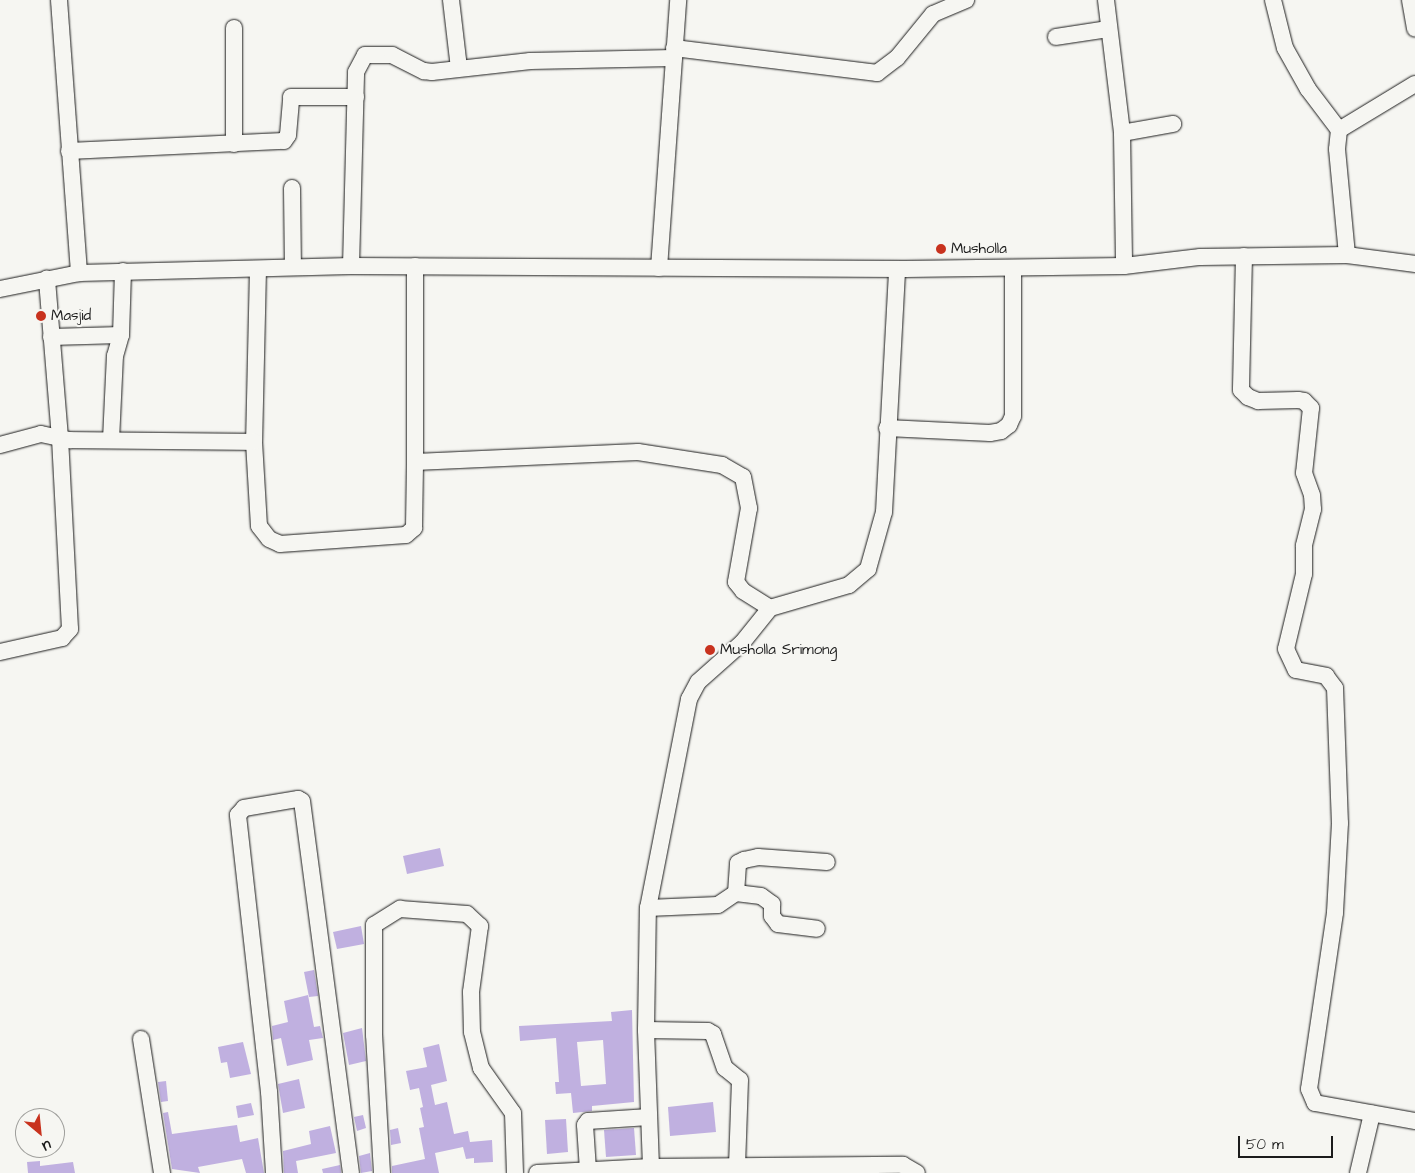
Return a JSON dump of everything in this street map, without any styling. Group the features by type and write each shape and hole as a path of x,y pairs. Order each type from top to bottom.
{"street":[{"path":"59,0 79,273"},
{"path":"451,0 459,68"},
{"path":"659,268 678,0"},
{"path":"351,266 356,72 365,55 392,55 424,71 530,61 674,53 877,73 897,58 933,14 966,0"},
{"path":"1106,0 1122,133 1124,266"},
{"path":"1273,0 1285,48 1308,89 1339,130 1337,149 1347,255"},
{"path":"1410,0 1415,29"},
{"path":"234,28 234,144"},
{"path":"1056,37 1108,29"},
{"path":"1339,130 1415,84"},
{"path":"69,151 286,140 291,97 356,97"},
{"path":"1122,133 1173,124"},
{"path":"292,188 293,267"},
{"path":"0,290 79,273 293,267 1013,268 1124,266 1176,258 1347,255 1415,264"},
{"path":"1244,256 1241,390 1248,397 1258,401 1298,400 1304,401 1311,408 1304,473 1312,495 1313,509 1287,654 1296,670 1326,676 1336,688 1340,823 1336,883 1309,1089 1315,1103 1415,1121"},
{"path":"258,269 254,442 258,526 269,539 280,544 409,533 414,528 416,462 415,266"},
{"path":"887,428 990,433 1001,431 1009,425 1013,416 1013,268"},
{"path":"651,1167 646,1030 648,908 688,699 698,682 742,643 770,608 849,585 868,569 884,512 897,269"},
{"path":"111,440 115,356 121,335 123,271"},
{"path":"0,652 62,638 70,629 60,438 47,279"},
{"path":"51,337 121,335"},
{"path":"0,445 32,434 60,438 111,440 254,442"},
{"path":"416,462 638,452 722,465 743,477 748,496 736,582 742,591 770,608"},
{"path":"274,1173 269,1092 238,815 244,808 298,799 302,801 352,1173"},
{"path":"736,893 738,863 744,860 758,857 826,862"},
{"path":"648,908 718,905 736,893 767,899 778,924 817,929"},
{"path":"382,1173 374,1026 374,925 400,909 467,914 480,926 471,992 472,1032 481,1068 513,1113 515,1173"},
{"path":"646,1030 708,1031 713,1034 724,1068 740,1080 738,1166"},
{"path":"141,1039 162,1173"},
{"path":"1358,1173 1372,1114"},
{"path":"588,1170 585,1125 588,1120 649,1117"},
{"path":"537,1173 651,1167 706,1170 738,1166 768,1170 902,1164 917,1173"}],"building":[{"path":"440,848 444,866 407,874 403,856"},
{"path":"361,926 364,944 337,949 333,932"},
{"path":"314,970 318,996 309,997 304,972"},
{"path":"308,995 314,1027 320,1026 323,1038 309,1040 313,1060 287,1066 281,1038 273,1040 272,1026 288,1022 284,1001"},
{"path":"632,1010 634,1102 592,1106 592,1111 573,1113 571,1093 556,1094 555,1082 559,1082 556,1038 520,1041 519,1026 612,1021 611,1012","holes":["603,1040 606,1084 581,1086 577,1042"]},
{"path":"362,1028 366,1061 349,1065 343,1033"},
{"path":"243,1042 251,1074 230,1078 227,1062 221,1063 218,1047"},
{"path":"439,1044 447,1081 431,1085 435,1105 447,1102 454,1134 468,1131 470,1142 492,1140 493,1162 474,1163 474,1158 466,1159 463,1147 435,1153 439,1173 392,1173 392,1166 425,1159 419,1128 424,1127 420,1108 423,1107 419,1088 410,1090 406,1071 427,1067 423,1048"},
{"path":"299,1079 305,1108 283,1113 278,1084"},
{"path":"166,1081 168,1101 161,1102 158,1082"},
{"path":"713,1102 716,1132 670,1136 668,1107"},
{"path":"251,1103 254,1115 238,1118 236,1106"},
{"path":"168,1112 172,1134 237,1125 240,1142 258,1138 264,1173 246,1173 242,1159 198,1167 200,1173 172,1169 163,1113"},
{"path":"363,1115 366,1128 357,1131 354,1117"},
{"path":"566,1119 568,1152 547,1154 545,1120"},
{"path":"330,1126 336,1153 296,1161 298,1173 284,1173 283,1151 311,1144 309,1131"},
{"path":"398,1128 401,1143 391,1145 390,1130"},
{"path":"634,1128 636,1155 606,1157 604,1130"},
{"path":"370,1153 372,1171 361,1173 359,1156"},
{"path":"40,1161 40,1166 73,1162 75,1173 28,1173 27,1162"},
{"path":"340,1165 341,1173 323,1173 322,1169"}],"place":[{"name":"Musholla","path":"941,249"},
{"name":"Masjid","path":"41,316"},
{"name":"Musholla Srimong","path":"710,650"}]}
